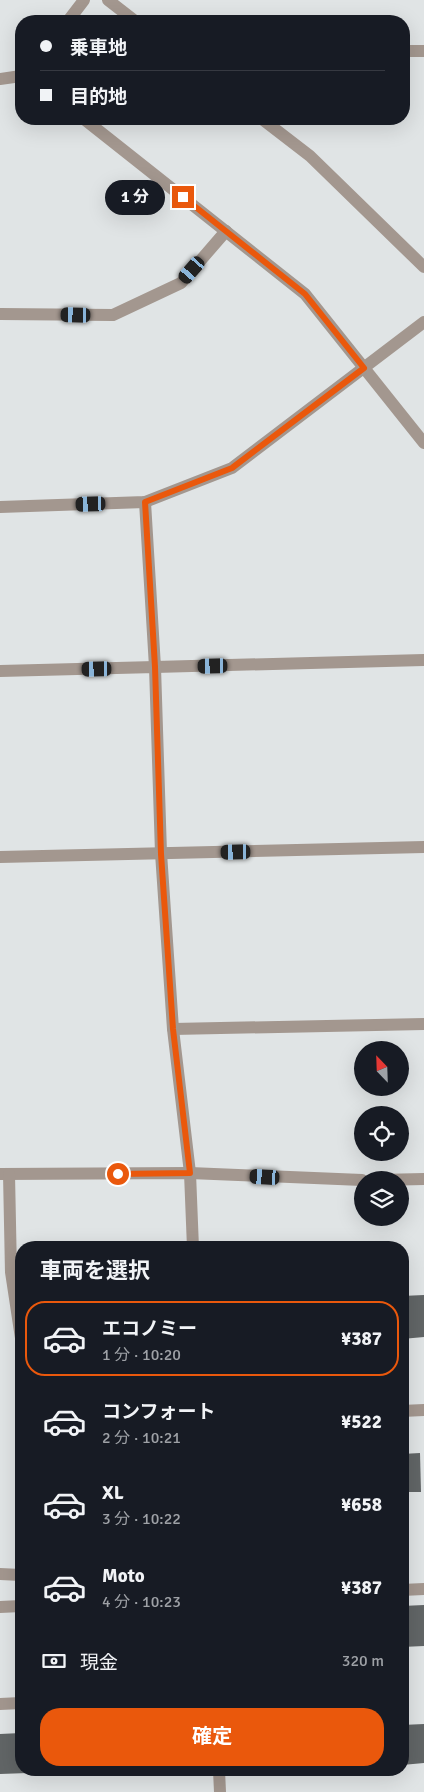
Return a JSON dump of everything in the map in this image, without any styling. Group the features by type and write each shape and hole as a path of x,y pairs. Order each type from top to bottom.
{"street":[{"path":"73,15 84,0"},
{"path":"108,0 127,15"},
{"path":"410,51 424,51"},
{"path":"0,78 15,77"},
{"path":"92,125 305,294 424,443"},
{"path":"270,125 310,156 424,267"},
{"path":"0,314 114,315 181,282 226,231"},
{"path":"0,507 145,502 232,468 424,322"},
{"path":"145,502 155,667 161,854 173,1029 190,1173 193,1241"},
{"path":"0,671 424,660"},
{"path":"0,857 424,847"},
{"path":"173,1029 424,1024"},
{"path":"15,1298 11,1272 5,1174 190,1173 354,1180"},
{"path":"409,1179 424,1179"},
{"path":"409,1411 424,1410"},
{"path":"0,1574 15,1575"},
{"path":"409,1590 424,1589"},
{"path":"0,1607 15,1606"},
{"path":"0,1704 15,1703"},
{"path":"219,1776 220,1792"}],"building":[{"path":"424,1295 424,1337 409,1338 409,1296"},
{"path":"420,1453 421,1492 409,1492 409,1454"},
{"path":"424,1605 424,1646 409,1647 409,1606"},
{"path":"424,1724 424,1763 409,1764 409,1725"},
{"path":"15,1733 15,1773 0,1774 0,1734"}],"route":[{"path":"118,1174 190,1173 173,1029 161,854 155,667 145,502 232,468 364,368 305,294 183,197"}]}
